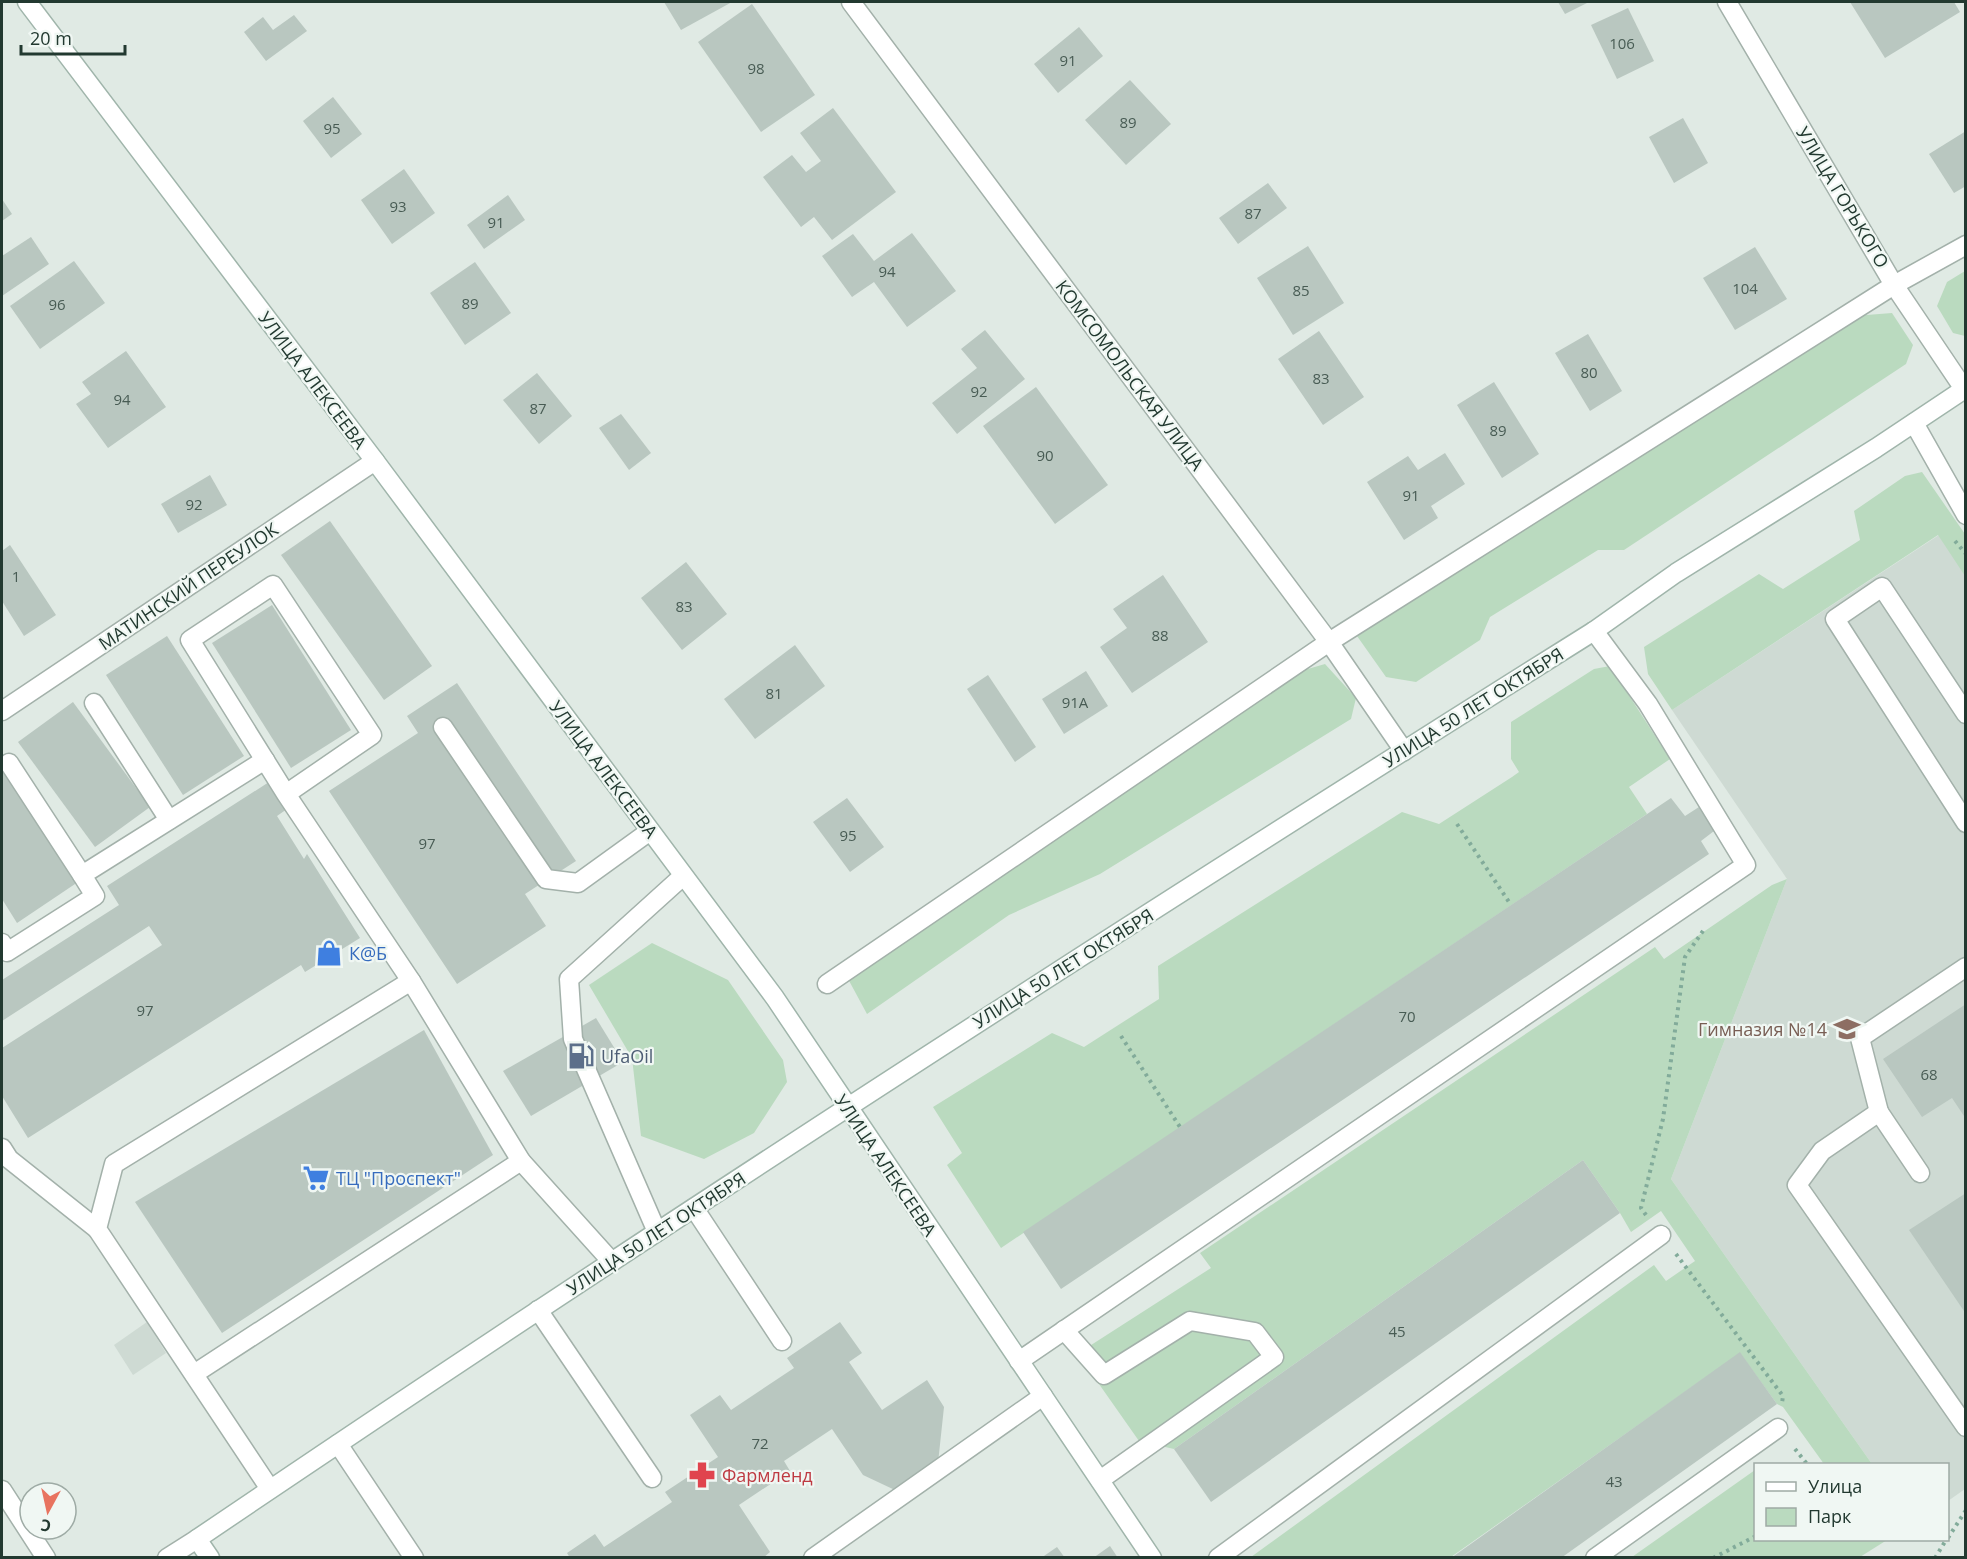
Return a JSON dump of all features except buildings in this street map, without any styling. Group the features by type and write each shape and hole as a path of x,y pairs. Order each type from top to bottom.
{"main road":[{"name":"УЛИЦА АЛЕКСЕЕВА","path":"27,2 375,461 782,1008 1152,1557"},
{"name":"КОМСОМОЛЬСКАЯ УЛИЦА","path":"851,2 1329,642 1404,751"},
{"name":"УЛИЦА ГОРЬКОГО","path":"1727,2 1894,285 1965,389"},
{"path":"827,984 1329,642 1894,285 1965,245"},
{"name":"УЛИЦА 50 ЛЕТ ОКТЯБРЯ","path":"167,1557 847,1107 1594,632 1676,573 1965,389"},
{"path":"1914,423 1965,515"},
{"name":"МАТИНСКИЙ ПЕРЕУЛОК","path":"2,711 375,461"},
{"path":"286,794 372,735 273,585 190,640 286,794 411,981 521,1161 612,1262"},
{"path":"1965,714 1882,587 1835,620 1965,823"},
{"path":"1019,1360 1746,865 1648,704 1594,632"},
{"path":"94,703 169,820"},
{"path":"443,728 546,879 578,883 650,831"},
{"path":"82,875 265,760"},
{"path":"2,943 7,952 95,896 9,763"},
{"path":"657,1232 573,1039 569,979 683,876"},
{"path":"1920,1173 1879,1112 1860,1038 1965,967"},
{"path":"97,1229 114,1164 411,981"},
{"path":"1879,1112 1822,1151 1797,1185 1965,1427"},
{"path":"2,1148 9,1159 97,1229 270,1489"},
{"path":"194,1374 521,1161"},
{"path":"694,1208 782,1341"},
{"path":"1218,1557 1661,1235"},
{"path":"538,1310 652,1478"},
{"path":"1064,1330 1104,1375 1190,1321 1255,1332 1274,1357 1100,1480"},
{"path":"813,1557 1043,1396"},
{"path":"1595,1557 1778,1428"},
{"path":"338,1444 414,1557"},
{"path":"2,1490 46,1557"},
{"path":"197,1539 210,1557"}],"path":[{"path":"1457,824 1511,905"},
{"path":"1710,920 1685,957 1663,1119 1641,1208 1784,1396 1778,1428 1806,1463"},
{"path":"1121,1036 1180,1127"},
{"path":"1949,1535 1965,1510"},
{"path":"1713,1557 1754,1536"},
{"path":"1936,1557 1945,1541"}],"shaded area":[{"name":"Гимназия №14","path":"1939,535 1966,576 1965,1489 1949,1500 1949,1463 1871,1463 1671,1179 1787,879 1672,710"},
{"path":"147,1322 166,1353 133,1375 114,1345"}],"green space":[{"path":"1965,271 1965,336 1953,333 1937,306 1947,282"},
{"path":"1892,313 1913,345 1906,364 1624,550 1598,550 1490,617 1480,640 1416,682 1386,677 1357,636 1854,316"},
{"path":"1922,472 1965,534 1965,576 1938,535 1672,710 1648,674 1644,647 1759,574 1783,589 1860,540 1854,511 1905,476"},
{"path":"1325,664 1356,698 1351,719 1100,874 1009,915 867,1014 847,977 1294,673"},
{"path":"1610,666 1670,759 1629,787 1647,814 1001,1248 947,1165 962,1153 933,1107 1052,1033 1084,1047 1159,999 1158,966 1402,812 1439,824 1512,777 1519,772 1511,759 1511,722 1594,669"},
{"path":"1787,879 1671,1179 1871,1463 1823,1463 1740,1353 1451,1557 1251,1557 1654,1265 1666,1281 1695,1261 1661,1211 1631,1232 1583,1160 1174,1449 1139,1441 1080,1357 1088,1347 1211,1268 1200,1253 1655,947 1664,959 1772,885"},
{"path":"652,943 728,980 783,1060 787,1082 754,1133 704,1159 641,1136 632,1058 589,985"},
{"path":"1754,1471 1754,1541 1885,1541 1860,1557 1632,1557"}],"place":[{"name":"К@Б","path":"329,953"},
{"name":"Гимназия №14","path":"1847,1029"},
{"name":"UfaOil","path":"581,1056"},
{"name":"ТЦ \"Проспект\"","path":"316,1178"},
{"name":"Фармленд","path":"702,1475"}]}
